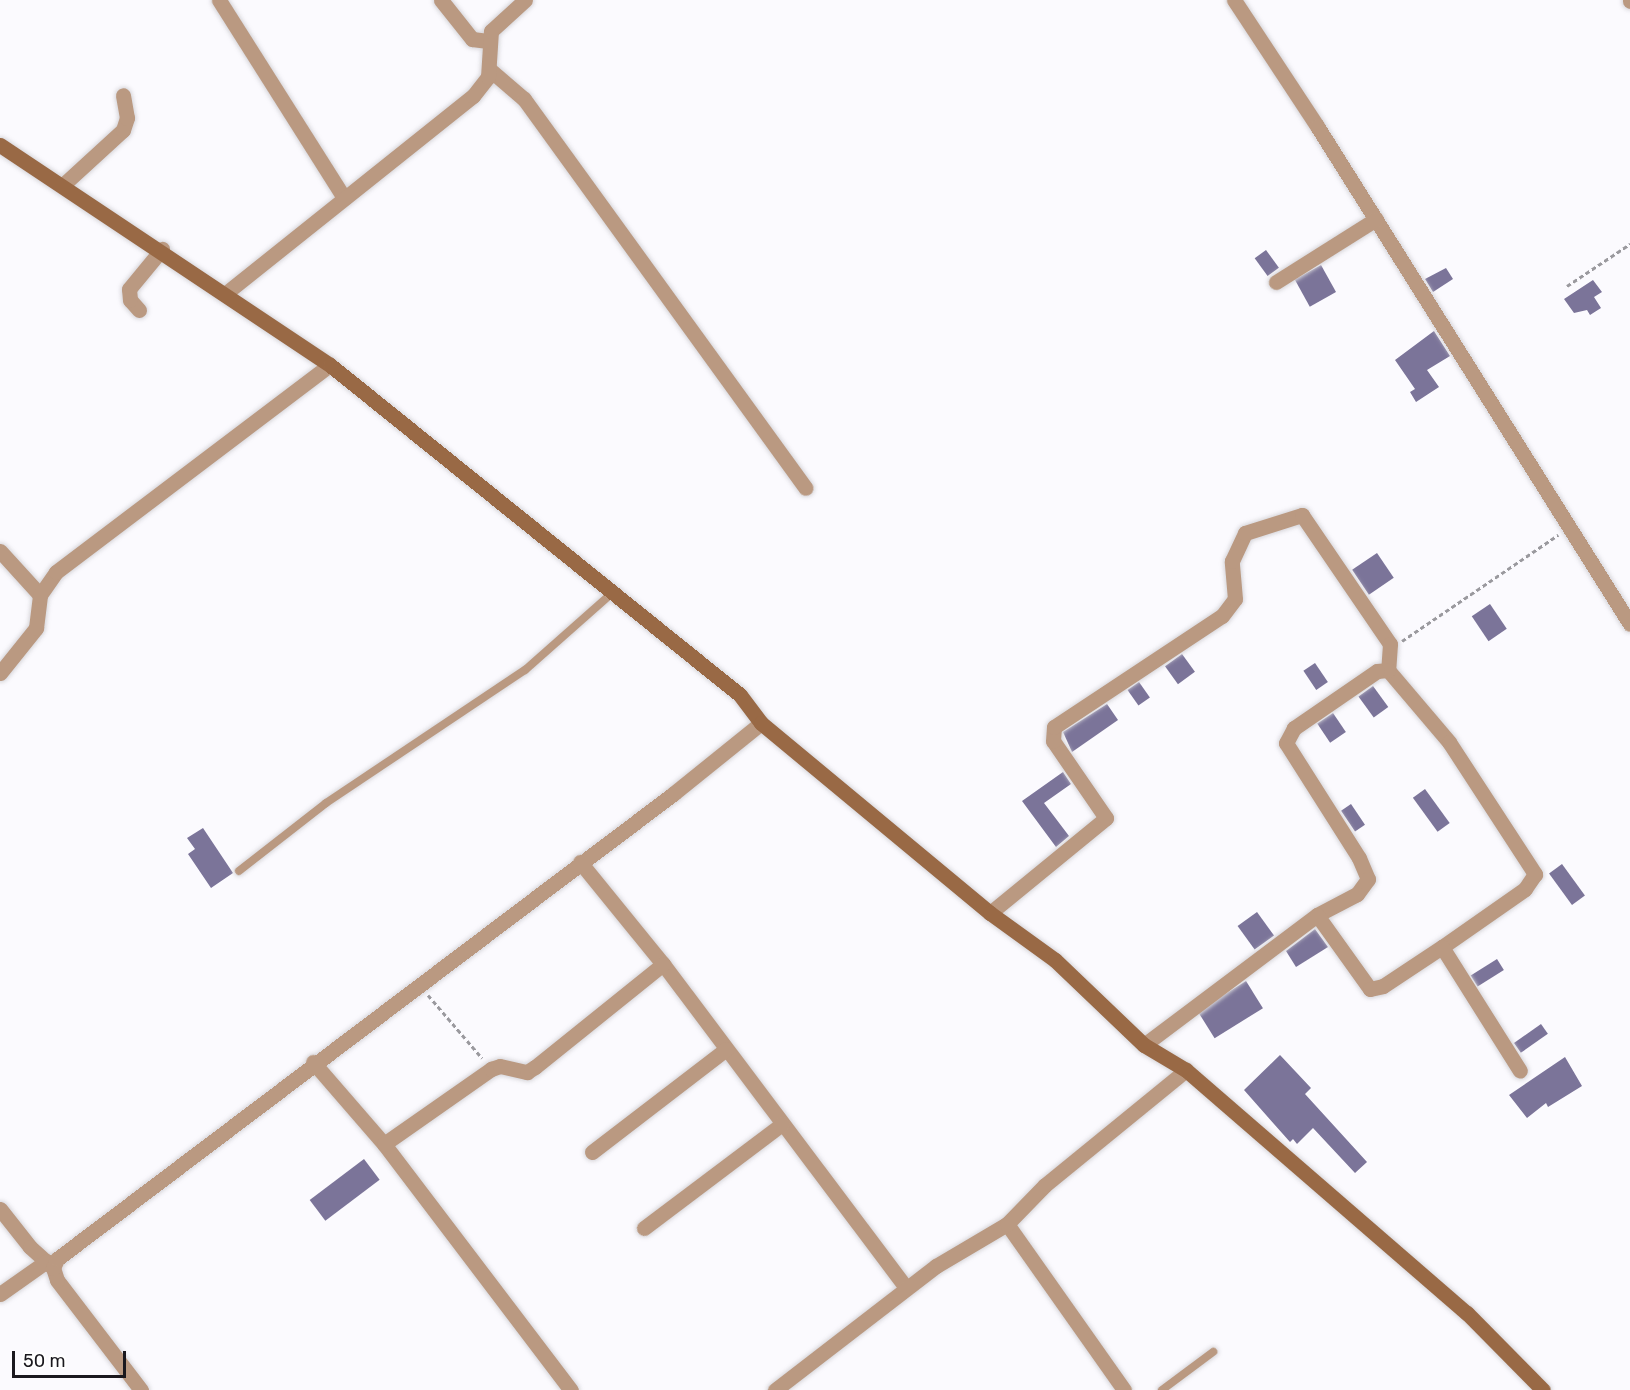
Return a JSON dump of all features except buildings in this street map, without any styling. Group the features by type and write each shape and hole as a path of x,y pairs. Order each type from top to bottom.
{"street":[{"path":"219,0 344,198"},
{"path":"441,0 472,39 488,42"},
{"path":"226,293 473,96 488,77 488,42 498,21 525,0"},
{"path":"1234,0 1376,219 1630,624"},
{"path":"489,69 524,99 806,488"},
{"path":"64,184 123,130 127,117 123,95"},
{"path":"0,145 162,249 330,365 611,594 740,695 761,723 990,913 1055,960 1144,1045 1186,1070 1467,1313 1543,1390"},
{"path":"1276,282 1376,219"},
{"path":"139,310 130,300 129,289 162,249"},
{"path":"0,673 36,628 40,595 56,572 330,365"},
{"path":"990,913 1106,818 1053,741 1054,727 1231,608 1235,599 1232,561 1245,533 1302,515 1368,614 1383,630 1388,650 1388,670 1449,742 1535,874 1525,889 1442,947 1383,986 1370,989 1317,915"},
{"path":"0,551 40,595"},
{"path":"1144,1045 1317,915 1357,894 1368,879 1359,858 1290,753 1287,735 1377,671 1388,670"},
{"path":"0,1294 50,1265 313,1062 420,986 761,723"},
{"path":"580,862 663,964 906,1288"},
{"path":"1442,947 1520,1071"},
{"path":"384,1144 491,1069 500,1066 527,1072 535,1067 663,964"},
{"path":"592,1152 726,1049"},
{"path":"313,1062 384,1144 571,1390"},
{"path":"775,1390 906,1288 1007,1224 1045,1185 1186,1070"},
{"path":"644,1228 782,1124"},
{"path":"0,1209 50,1265 63,1288 141,1390"},
{"path":"1007,1224 1124,1390"}],"lane":[{"path":"239,871 326,804 525,670 611,594"},
{"path":"1162,1390 1213,1352"}],"path":[{"path":"1567,286 1630,244"},
{"path":"1388,650 1569,528"},
{"path":"420,986 491,1069"}]}
